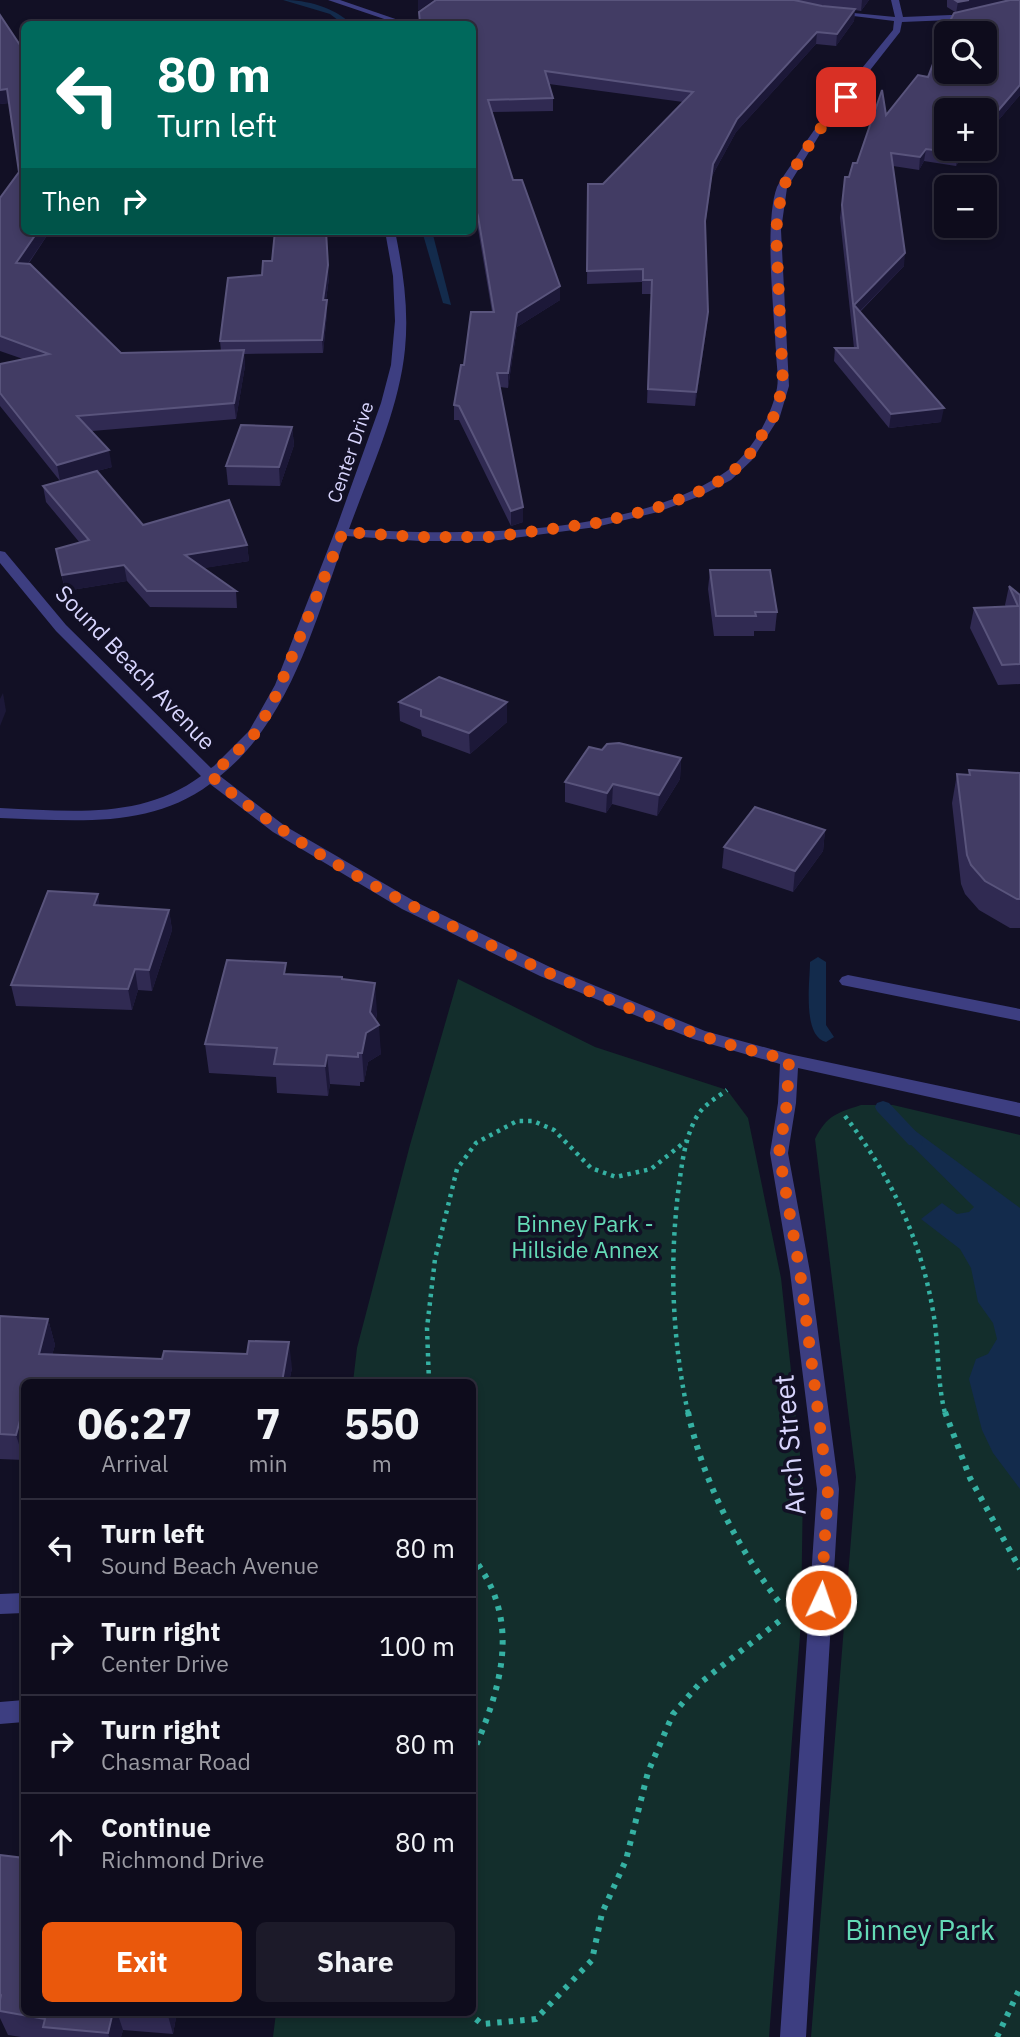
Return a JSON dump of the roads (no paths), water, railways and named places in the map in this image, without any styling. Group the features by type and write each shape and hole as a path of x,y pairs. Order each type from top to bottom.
{"street":[{"path":"332,0 398,21"},
{"path":"343,532 419,537 491,537 596,523 653,509 696,493 727,477 748,457 774,416 783,386 776,230 782,188 816,134 897,30 899,18 895,0"},
{"path":"824,12 899,18 972,16 1020,5"},
{"path":"412,21 419,17"},
{"name":"Center Drive","path":"0,813 99,814 141,810 180,798 211,776 253,736 272,705 343,532 391,391 399,351 402,298 391,235"},
{"name":"Sound Beach Avenue","path":"0,555 61,628 211,776 257,813 322,856 408,905 656,1019 699,1035 789,1060 1020,1110"},
{"path":"848,981 1020,1014"},
{"name":"Arch Street","path":"789,1060 787,1103 779,1153 800,1272 828,1489 793,2037"},
{"path":"0,1604 21,1603"},
{"path":"0,1713 21,1712"}],"water":[{"path":"893,1127 914,1130 1020,1208 1020,1489 993,1453 982,1430 969,1379 976,1359 988,1354 997,1339 993,1323 978,1302 971,1268 960,1249 921,1219 942,1203 957,1214 969,1212 974,1207"}],"waterway":[{"path":"287,0 333,12 344,21"},
{"path":"428,235 448,303"},
{"path":"818,962 818,1026 826,1037"},
{"path":"883,1107 915,1141"}],"park label":[{"name":"Binney Park - Hillside Annex","path":"585,1236"},
{"name":"Binney Park","path":"920,1929"}]}
